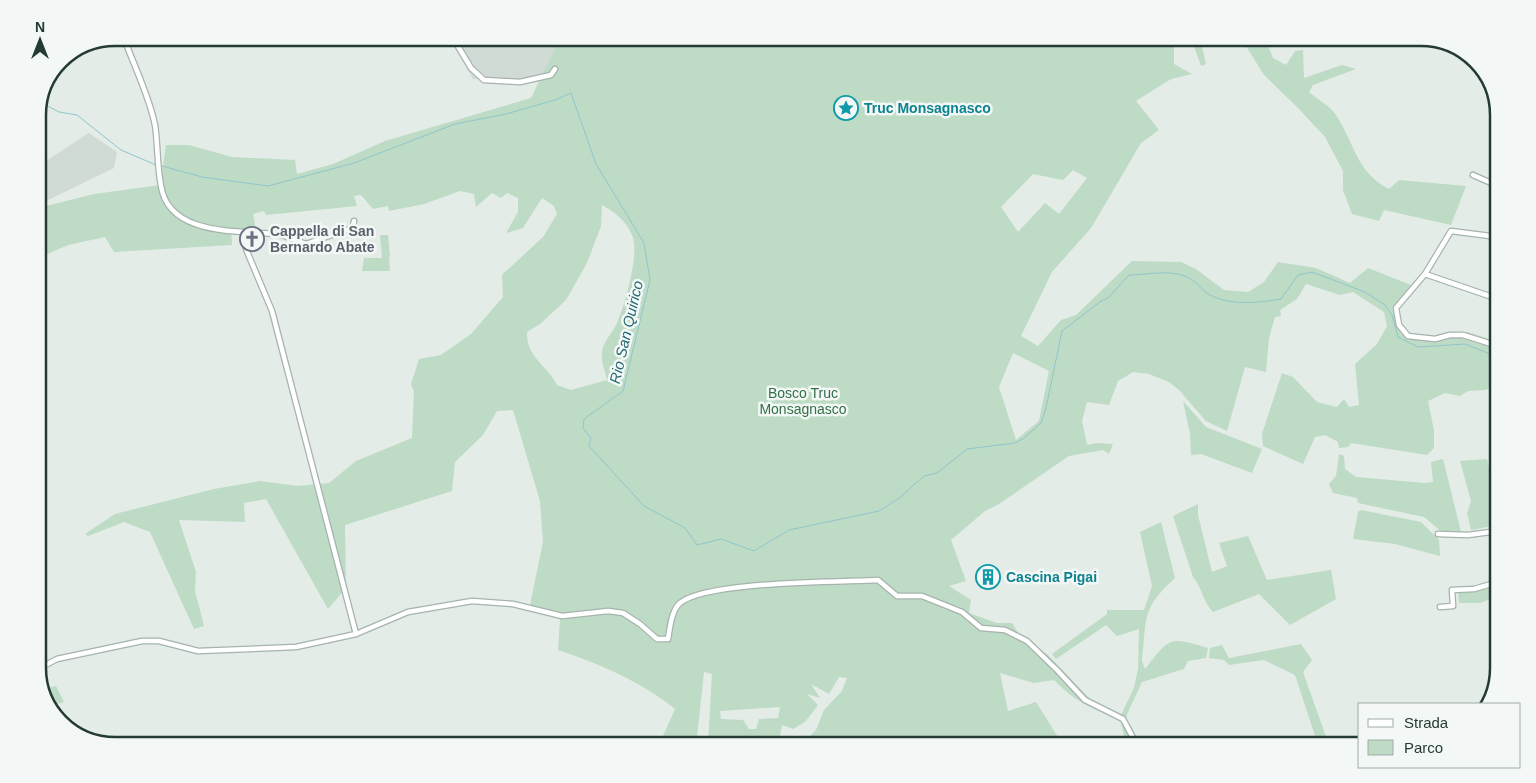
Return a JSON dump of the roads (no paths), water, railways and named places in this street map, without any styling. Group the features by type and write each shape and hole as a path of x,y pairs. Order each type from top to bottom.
{"street":[{"path":"127,46 153,118 161,185 166,200 187,220 207,228 279,234 301,243 311,244 349,229 353,226 354,221"},
{"path":"458,46 476,74 484,80 520,82 551,75 555,69"},
{"path":"1473,175 1490,182"},
{"path":"1490,236 1451,232 1425,274 1396,308 1399,325 1408,336 1435,339 1450,335 1463,335 1490,343"},
{"path":"260,233 258,239 246,244 246,249 272,311 280,348 356,634"},
{"path":"1425,274 1490,296"},
{"path":"1438,534 1468,535 1490,532"},
{"path":"46,665 57,659 142,641 159,641 198,651 296,647 356,634 408,612 472,601 493,601 562,616 608,611 623,614 640,624 657,640 668,639 672,618 680,603 698,594 714,590 779,584 878,580 897,596 922,596 962,612 981,628 1005,630 1027,641 1085,700 1123,719 1132,737"},
{"path":"1440,607 1453,606 1452,590 1490,584"}],"waterway":[{"name":"Rio San Quirico","path":"162,166 202,177 268,186 354,163 455,124 506,114 555,100 571,93 596,164 644,243 650,280 623,391 584,419 583,428 591,438 589,446 644,506 685,528 697,545 721,539 754,551 789,530 879,511 898,499 924,476 937,473 967,449 1015,443 1024,438 1041,423 1046,408 1062,331 1101,301 1108,298 1129,275 1174,273 1190,278 1208,294 1216,298 1244,303 1281,299 1298,275 1312,272 1365,292 1385,305 1392,315 1398,337 1418,347 1465,344 1490,354"},
{"name":"Rio San Quirico","path":"47,106 59,112 77,115 121,150 156,165"}],"place":[{"name":"Truc Monsagnasco","path":"846,108"},
{"name":"Cappella di San Bernardo Abate","path":"252,239"},
{"name":"Cascina Pigai","path":"988,577"}],"park label":[{"name":"Bosco Truc Monsagnasco","path":"803,402"}]}
